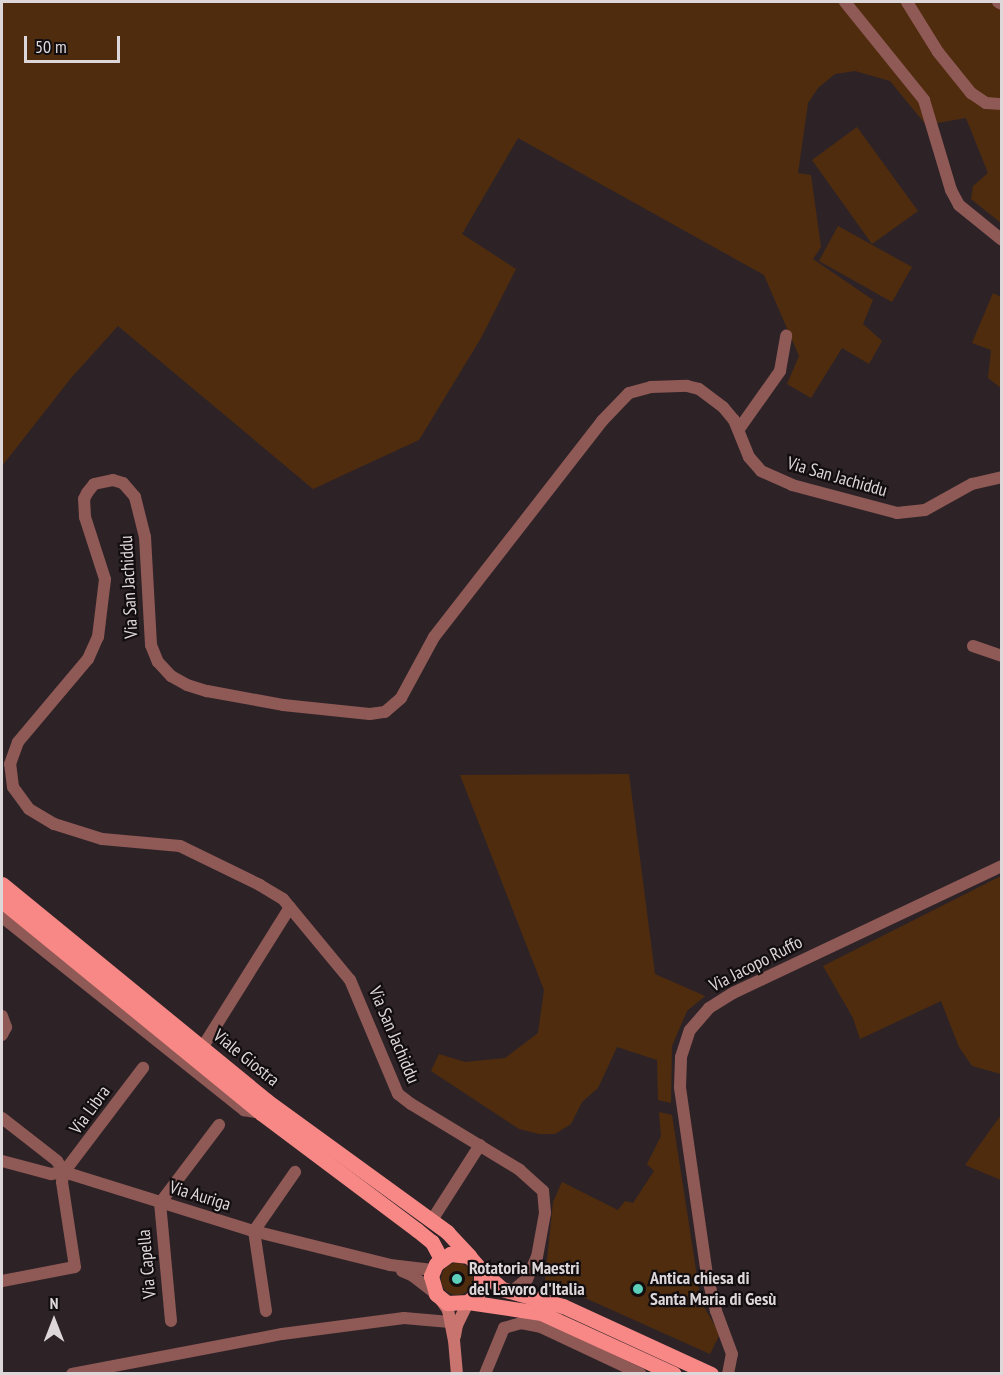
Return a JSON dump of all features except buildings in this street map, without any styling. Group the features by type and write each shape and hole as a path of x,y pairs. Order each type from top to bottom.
{"main road":[{"name":"Viale Giostra","path":"2,884 267,1101 432,1220 462,1246 469,1256"},
{"name":"Viale Giostra","path":"2,901 261,1113 432,1242 437,1264"},
{"path":"457,1374 448,1310 431,1282 437,1264 460,1253 469,1256 502,1289 563,1306 711,1374"},
{"path":"454,1340 457,1325 466,1307 481,1289 481,1270"},
{"path":"439,1297 454,1305 466,1307 486,1305 526,1310 557,1319 674,1374"}],"street":[{"path":"845,2 924,100 951,190 958,205 1002,240"},
{"path":"907,2 938,52 970,93 986,103 1002,104"},
{"path":"739,429 780,371 786,336"},
{"name":"Via San Jachiddu","path":"512,1292 527,1279 537,1257 545,1198 532,1178 398,1094 350,980 290,907 260,885 180,846 102,839 54,824 29,809 13,787 10,764 18,742 88,659 98,637 105,579 85,517 84,499 90,488 100,481 113,480 123,483 135,497 146,537 151,645 158,662 171,676 187,685 219,694 283,705 378,714 392,708 401,698 434,637 580,448 625,395 651,387 695,388 723,407 739,429 754,464 771,477 813,491 897,513 925,510 972,484 1002,477"},
{"path":"973,646 1002,656"},
{"name":"Via Jacopo Ruffo","path":"728,1371 732,1354 716,1311 707,1275 680,1087 681,1057 690,1030 709,1008 733,993 1002,866"},
{"path":"202,1048 263,946 290,907"},
{"path":"2,917 244,1110 261,1113"},
{"path":"2,1016 6,1027 2,1035"},
{"name":"Via Libra","path":"64,1172 143,1068"},
{"path":"2,1118 57,1161 64,1172 62,1182 75,1267 2,1281"},
{"path":"160,1203 219,1125"},
{"path":"432,1220 480,1145"},
{"name":"Via Auriga","path":"2,1161 51,1174 64,1172 254,1231 390,1265"},
{"path":"266,1311 254,1231 295,1172"},
{"name":"Via Capella","path":"160,1203 171,1321"},
{"path":"390,1265 437,1264"},
{"path":"390,1265 413,1276 439,1297"},
{"path":"72,1374 293,1333 404,1318 441,1324 450,1322"},
{"path":"485,1374 504,1329 514,1323 535,1325 641,1374"},
{"path":"728,1371 742,1374"}],"shaded area":[{"path":"2,2 1001,2 1001,223 971,199 973,186 988,173 966,118 926,125 890,81 855,71 835,74 818,88 808,103 798,173 811,175 821,247 813,259 873,300 863,324 882,341 869,364 842,348 811,398 787,384 799,356 764,275 518,138 462,234 516,269 481,338 419,440 313,489 118,326 71,378 2,466"},
{"path":"857,127 918,211 872,244 812,160"},
{"path":"838,226 912,267 892,302 819,261"},
{"path":"993,293 1001,297 1001,388 988,378 991,350 972,343"},
{"path":"629,774 655,974 705,996 687,1011 672,1046 671,1103 658,1100 657,1060 617,1047 598,1088 582,1102 571,1124 555,1134 539,1134 519,1129 431,1071 439,1054 465,1062 505,1058 538,1033 544,990 460,775"},
{"path":"1001,876 1001,1074 972,1066 959,1047 941,1001 860,1039 853,1018 823,966"},
{"path":"659,1112 672,1115 701,1302 720,1334 710,1354 545,1280 553,1202 562,1182 618,1210 625,1201 633,1203 654,1171 647,1164 661,1136"},
{"path":"1001,1115 1001,1180 965,1165"},
{"path":"457,1263 468,1268 473,1279 468,1290 457,1295 446,1290 441,1279 446,1268"}],"place":[{"name":"Rotatoria Maestri del Lavoro d'Italia","path":"457,1279"},
{"name":"Antica chiesa di Santa Maria di Gesù","path":"638,1289"}]}
